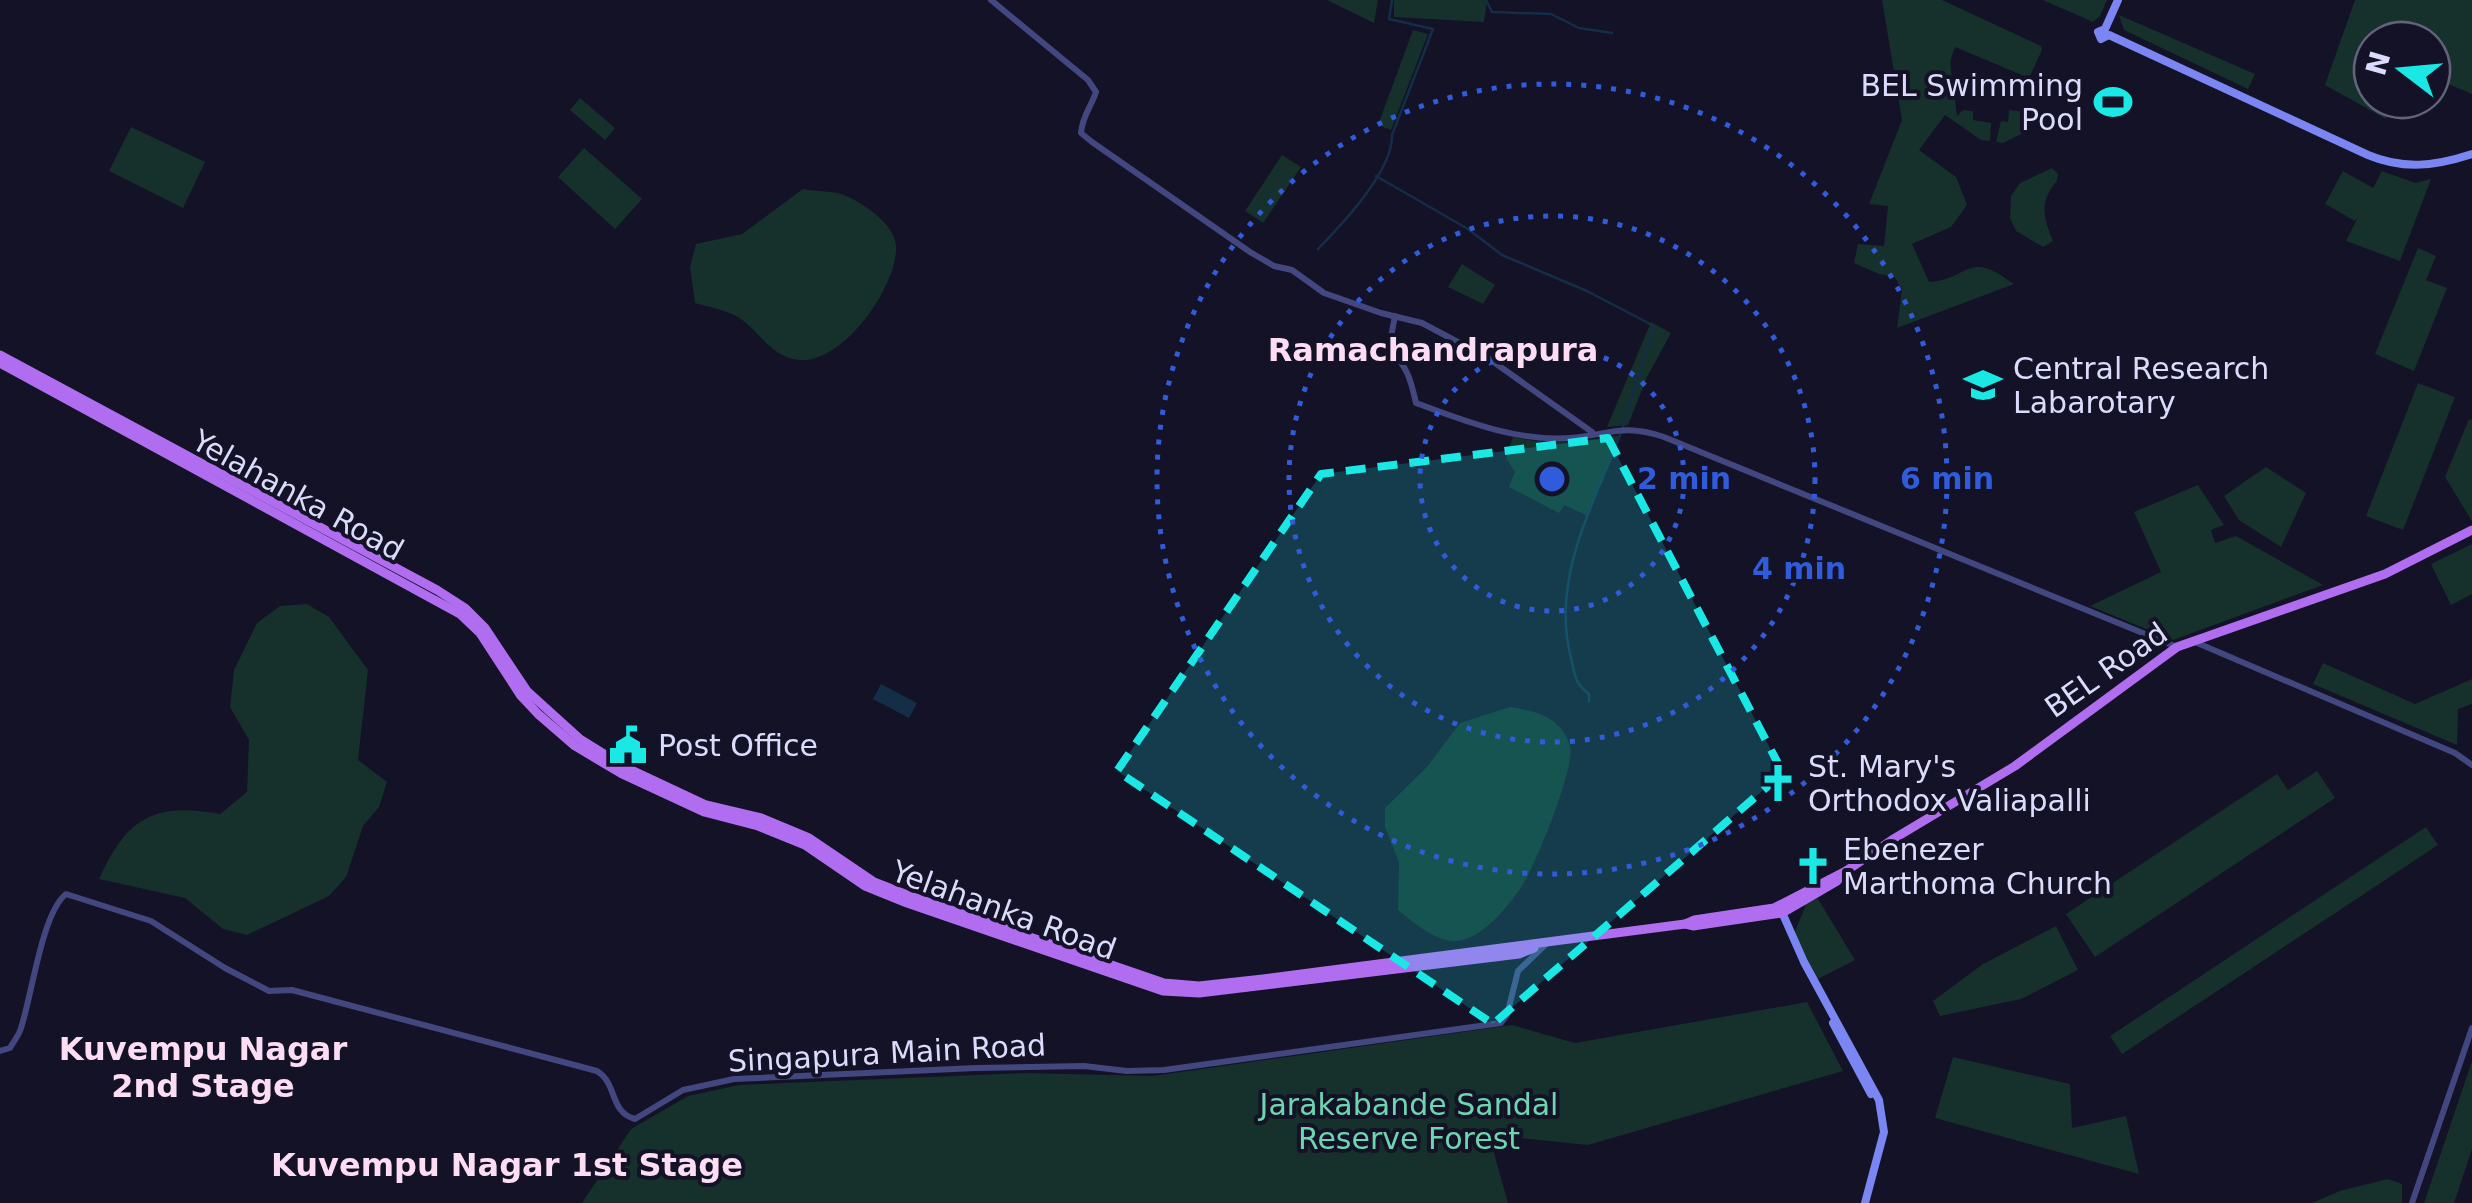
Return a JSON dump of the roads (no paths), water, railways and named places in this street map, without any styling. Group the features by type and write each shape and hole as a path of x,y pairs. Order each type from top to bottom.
{"main road":[{"path":"2118,0 2107,32 2387,162 2430,166 2472,154"},
{"name":"Yelahanka Road","path":"0,355 465,608 486,628 527,691 543,708 580,739 626,768 706,805 760,818 809,838 874,882 1164,983 1199,986 1390,966"},
{"name":"Yelahanka Road","path":"0,363 460,614 480,632 521,696 575,746 622,774 704,812 758,826 805,845 865,886 1136,984 1199,993 1685,924"},
{"name":"BEL Road","path":"1685,924 1778,911 1837,881 1846,871 2015,766 2176,646 2384,574 2472,530"},
{"path":"1778,911 1879,1100 1884,1132 1864,1203"}],"street":[{"path":"991,0 1088,80 1096,92 1082,119 1081,133 1274,266 1292,270 1324,292 1422,323 1488,358 1593,433"},
{"path":"1395,316 1389,347 1412,379 1416,403 1484,427 1522,435 1570,438 1628,428 1664,437 2176,646"},
{"path":"2192,640 2455,753 2472,765"},
{"name":"Singapura Main Road","path":"0,1052 10,1048 20,1032 44,938 57,901 66,894 152,921 269,992 292,990 598,1071 611,1085 616,1106 626,1117 635,1119 683,1090 734,1079 1084,1066 1164,1070 1501,1022 1507,1015 1518,972 1546,944"},
{"path":"2412,1203 2472,1028"}],"water":[{"path":"881,684 917,703 909,718 873,699"}],"waterway":[{"path":"1318,249 1364,196 1384,164 1433,29 1389,19 1392,0"},
{"path":"1486,0 1492,12 1551,14 1579,28 1612,33"},
{"path":"1376,176 1468,229 1502,255 1587,291 1654,326 1623,427"},
{"path":"1589,701 1589,694 1575,677 1566,625 1566,597 1578,542 1620,435"}],"place":[{"name":"BEL Swimming Pool","path":"2113,102"},
{"name":"Central Research Labarotary","path":"1983,385"},
{"name":"Post Office","path":"628,745"},
{"name":"St. Mary's Orthodox Valiapalli","path":"1778,783"},
{"name":"Ebenezer Marthoma Church","path":"1813,866"}],"district":[{"name":"Ramachandrapura","path":"1433,350"},
{"name":"Kuvempu Nagar 2nd Stage","path":"203,1068"},
{"name":"Kuvempu Nagar 1st Stage","path":"507,1165"}],"park label":[{"name":"Jarakabande Sandal Reserve Forest","path":"1409,1121"}]}
